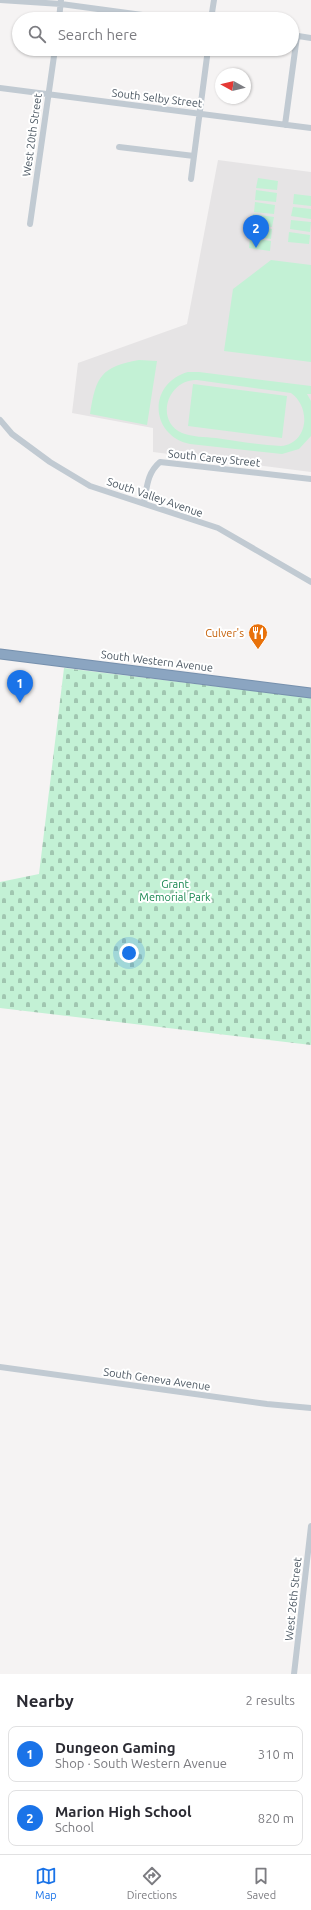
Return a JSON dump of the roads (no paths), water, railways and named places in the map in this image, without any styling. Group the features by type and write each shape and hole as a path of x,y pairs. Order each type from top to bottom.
{"highway":[{"name":"South Western Avenue","path":"0,654 311,693"}],"street":[{"path":"0,0 61,2 126,12"},
{"path":"213,12 214,0"},
{"path":"60,12 61,2"},
{"path":"299,36 311,38"},
{"name":"West 20th Street","path":"30,224 53,56"},
{"path":"191,179 207,56"},
{"path":"286,124 293,56"},
{"name":"South Selby Street","path":"0,88 311,128"},
{"path":"119,147 194,156"},
{"name":"South Valley Avenue","path":"0,420 12,434 50,462 84,482 218,528 311,582"},
{"name":"South Carey Street","path":"144,503 148,478 153,468 160,462 311,479"},
{"name":"South Geneva Avenue","path":"0,1367 260,1403 311,1408"},
{"name":"West 26th Street","path":"294,1674 311,1526"}],"place":[{"name":"Marion High School","path":"256,248"},
{"name":"Culver's","path":"258,650"},
{"name":"Dungeon Gaming","path":"20,703"}],"park label":[{"name":"Grant Memorial Park","path":"175,890"}]}
